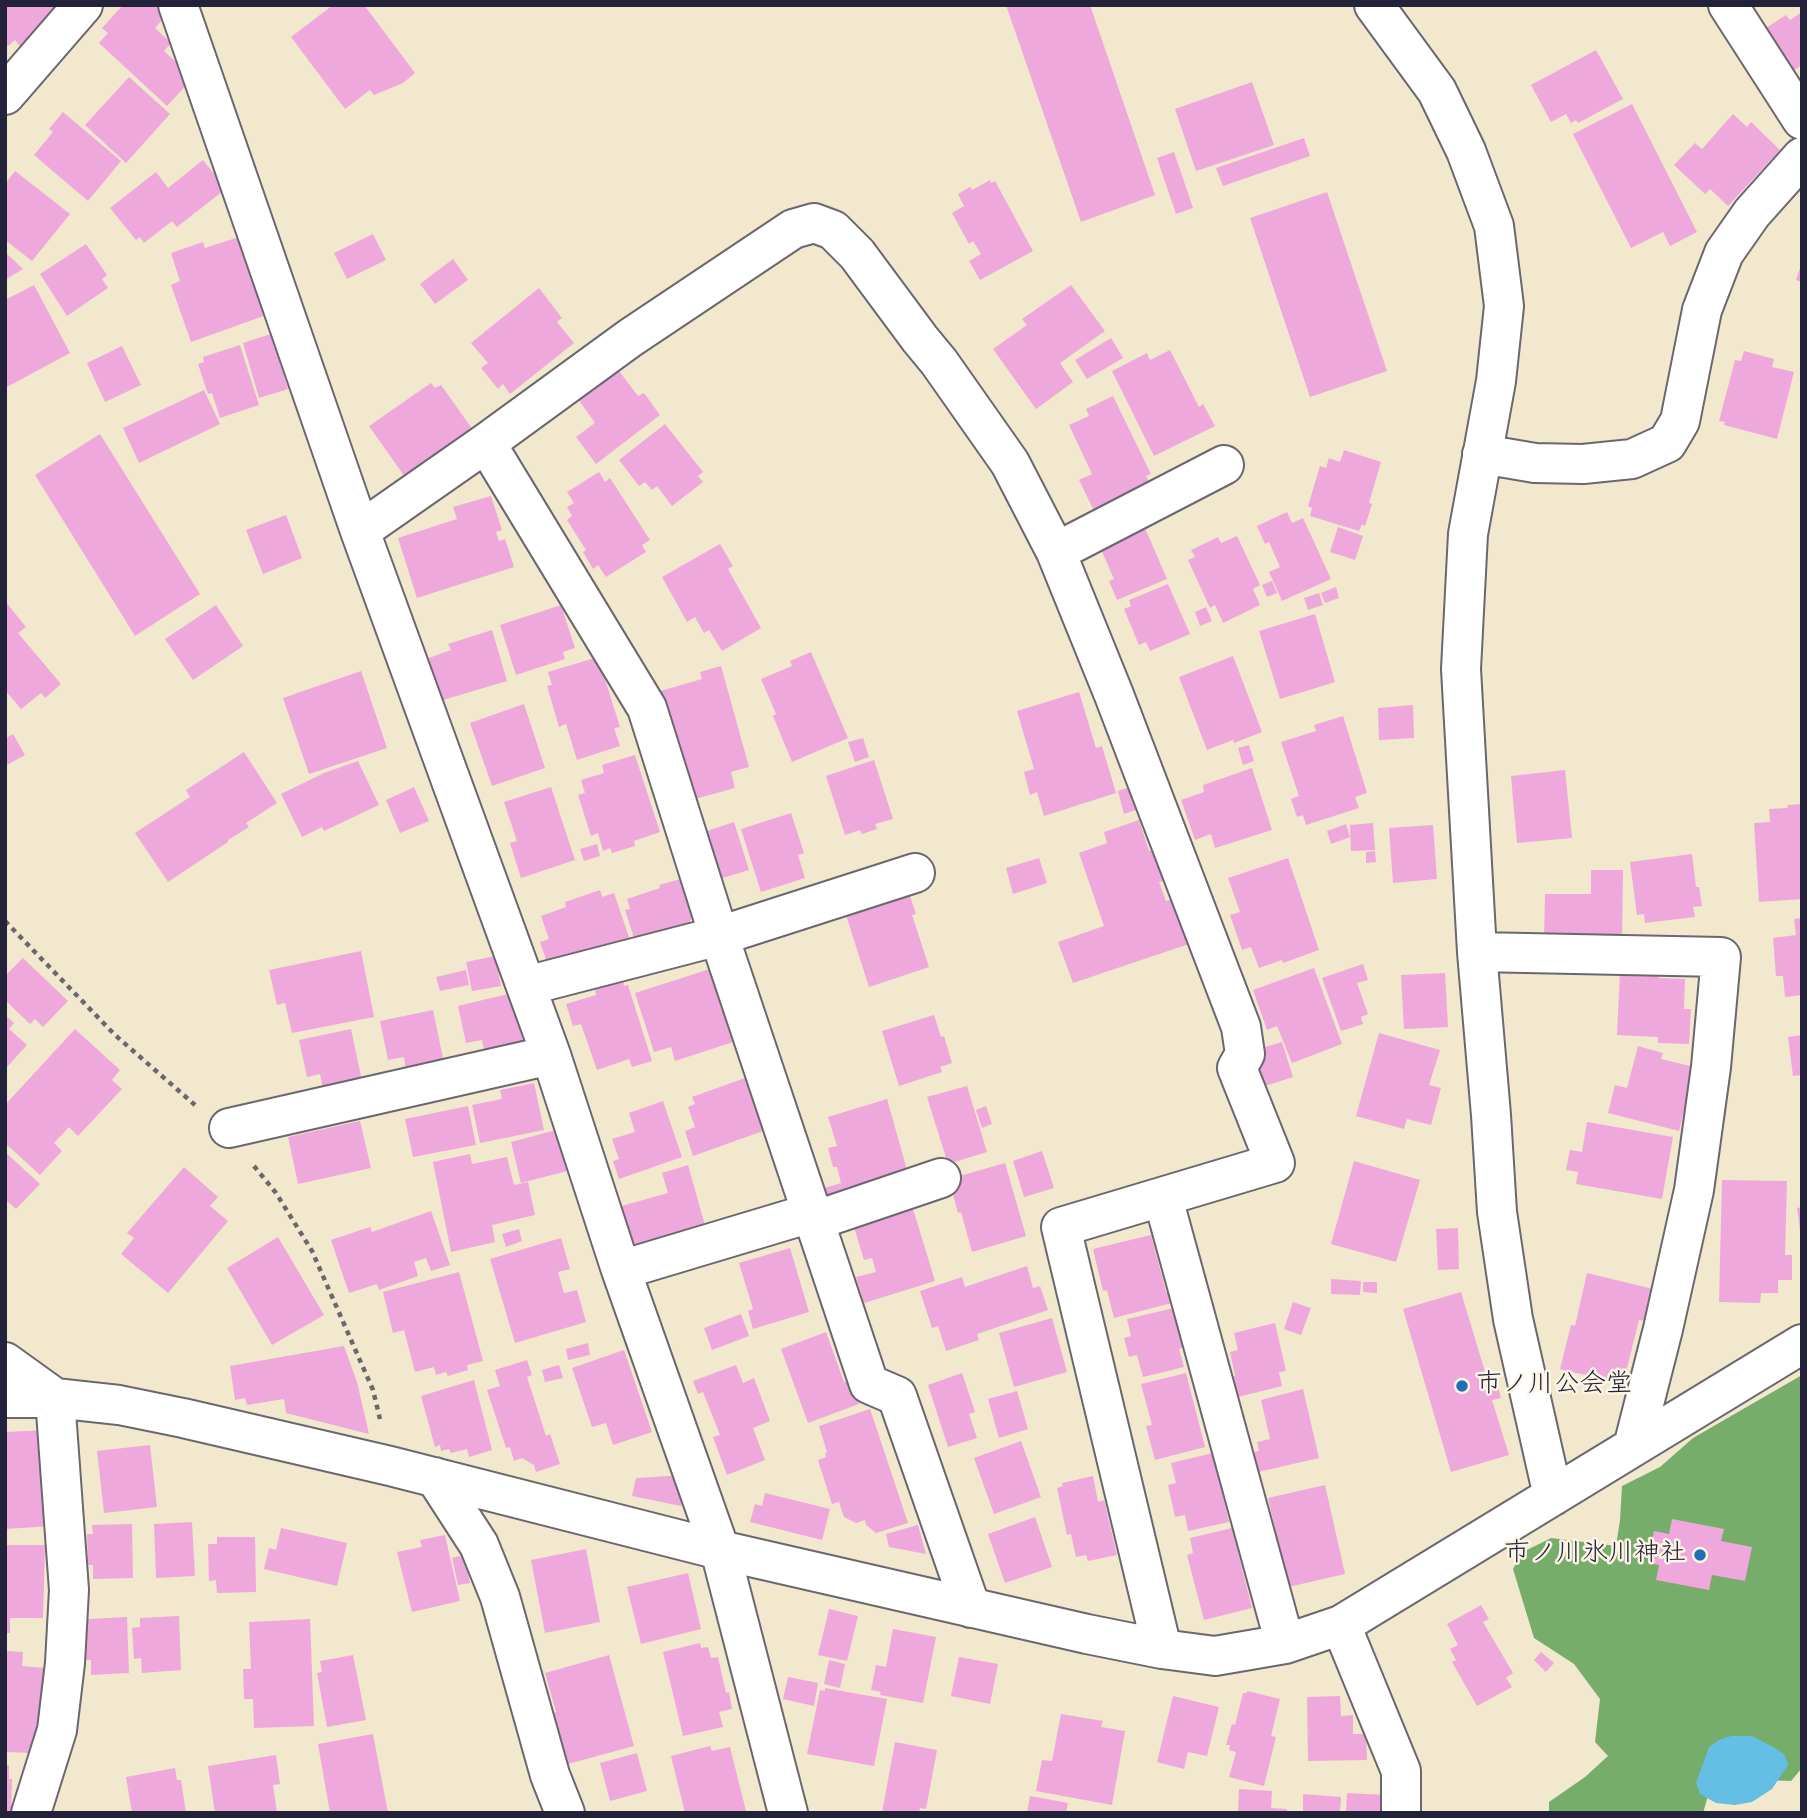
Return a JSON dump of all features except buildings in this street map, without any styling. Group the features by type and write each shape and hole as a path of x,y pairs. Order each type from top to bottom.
{"street":[{"path":"5,94 83,5"},
{"path":"178,5 360,531 551,1055 621,1270 720,1550 788,1813"},
{"path":"1374,5 1437,91 1466,151 1494,226 1504,306 1496,381 1468,534 1461,669 1477,952 1497,1212 1513,1319 1553,1496"},
{"path":"1728,5 1802,120"},
{"path":"1482,454 1535,463 1583,464 1632,459 1667,443 1680,421 1702,310 1724,253 1752,213 1802,157"},
{"path":"360,531 641,330 793,229 814,223 834,230 857,254 939,362 1010,463 1056,552 1114,695 1241,1027 1245,1054 1237,1068 1275,1163 1061,1227 1162,1649"},
{"path":"486,443 647,708 719,936 869,1384 897,1396 971,1608"},
{"path":"1056,552 1224,465"},
{"path":"526,986 719,936 915,873"},
{"path":"1477,952 1721,957 1711,1067 1694,1190 1633,1447"},
{"path":"229,1128 551,1055"},
{"path":"621,1270 813,1217 941,1178"},
{"path":"1163,1198 1285,1644"},
{"path":"5,1398 54,1398 119,1405 170,1415 390,1466 720,1550 971,1608 1162,1649 1215,1656 1285,1644 1341,1625 1802,1344"},
{"path":"5,1362 54,1398 69,1590 65,1663 57,1730 32,1813"},
{"path":"435,1478 479,1545 500,1597 550,1775 564,1813"},
{"path":"1341,1625 1401,1771 1401,1813"}],"path":[{"path":"5,921 115,1035 197,1107 229,1128 237,1129 247,1157 276,1193 312,1251 373,1390 390,1466"}],"green space":[{"path":"1802,1375 1802,1768 1791,1781 1739,1779 1712,1782 1703,1813 1549,1813 1549,1802 1585,1777 1608,1756 1595,1742 1600,1699 1574,1664 1534,1638 1513,1569 1523,1552 1551,1538 1616,1546 1622,1486 1660,1467 1693,1438"}],"water":[{"path":"1731,1736 1752,1736 1784,1754 1788,1765 1772,1789 1752,1802 1735,1805 1716,1803 1700,1794 1696,1783 1709,1747"}],"place":[{"name":"市ノ川公会堂","path":"1462,1386"},
{"name":"市ノ川氷川神社","path":"1700,1555"}]}
